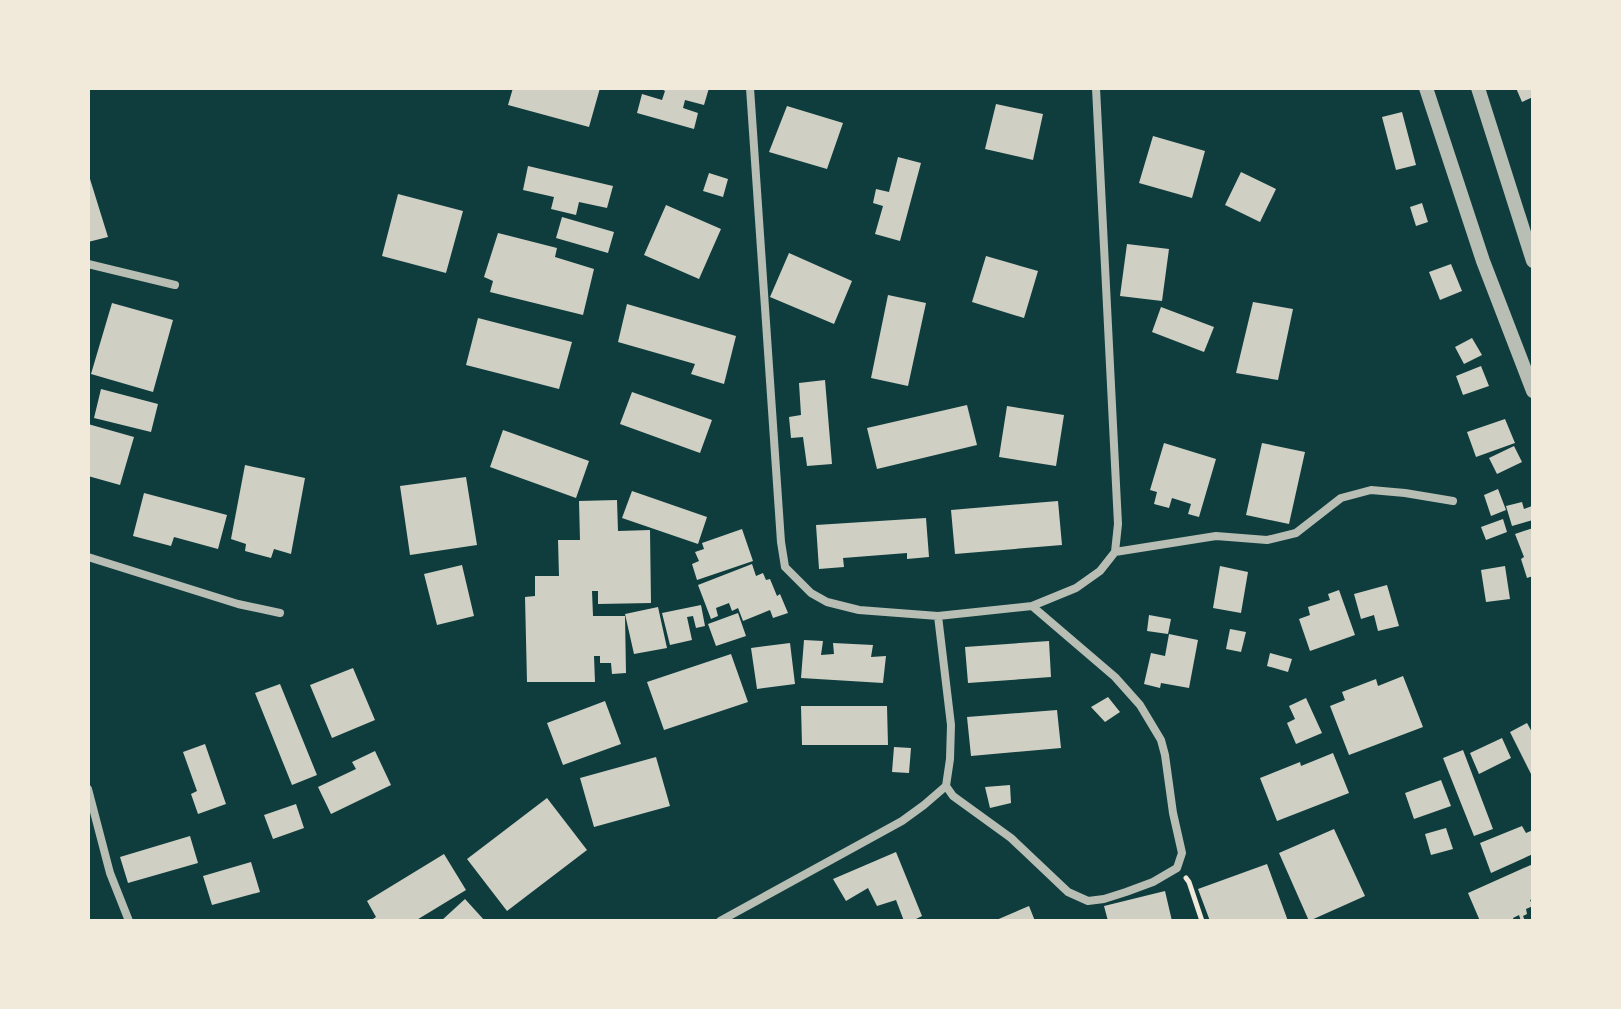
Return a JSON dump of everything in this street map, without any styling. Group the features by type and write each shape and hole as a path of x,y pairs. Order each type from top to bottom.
{"street":[{"path":"750,88 785,567 811,593 827,602 859,610 938,616 1032,606 1076,588 1100,571 1115,552 1118,524 1096,88"},
{"path":"1426,88 1483,261 1533,391"},
{"path":"1478,88 1533,261"},
{"path":"88,264 175,285"},
{"path":"1115,552 1216,536 1267,540 1281,537 1296,533 1341,498 1371,490 1453,501"},
{"path":"88,557 238,604 280,613"},
{"path":"946,786 953,796 1011,838 1068,892 1088,901 1138,888 1177,868 1182,853 1161,740 1140,705 1115,677 1032,606"},
{"path":"720,921 902,821 946,786 951,725 938,616"},
{"path":"88,789 110,873 129,921"}],"path":[{"path":"1177,868 1189,882 1202,921"}],"building":[{"path":"513,88 600,88 589,127 508,105"},
{"path":"660,88 709,88 704,105 685,100 683,108 698,113 694,129 637,113 642,94 662,100 665,91"},
{"path":"1516,88 1533,88 1533,97 1522,102"},
{"path":"996,104 1043,114 1033,160 985,149"},
{"path":"787,106 843,123 827,169 769,152"},
{"path":"1402,112 1416,165 1396,170 1382,117"},
{"path":"1153,136 1205,151 1192,198 1139,183"},
{"path":"898,157 921,163 900,241 875,234 883,206 873,203 876,189 889,192"},
{"path":"528,166 613,186 607,208 579,202 576,215 551,209 554,197 523,190"},
{"path":"1241,172 1276,189 1260,222 1225,205"},
{"path":"709,173 728,179 723,197 703,191"},
{"path":"88,180 108,237 88,242"},
{"path":"398,194 463,211 446,273 382,256"},
{"path":"1422,203 1428,222 1416,226 1410,207"},
{"path":"666,205 721,229 699,279 644,255"},
{"path":"562,217 614,232 608,253 556,238"},
{"path":"498,233 557,248 555,257 594,269 583,315 490,292 493,281 484,277"},
{"path":"1127,244 1169,249 1162,301 1120,296"},
{"path":"789,253 852,281 834,324 770,297"},
{"path":"986,256 1038,271 1024,318 972,302"},
{"path":"1451,264 1462,291 1440,300 1429,272"},
{"path":"888,295 926,303 908,386 871,378"},
{"path":"1253,302 1293,309 1278,380 1236,373"},
{"path":"112,303 173,320 153,392 91,374"},
{"path":"627,304 736,336 724,384 691,374 695,364 618,342"},
{"path":"1161,307 1214,327 1204,352 1152,332"},
{"path":"478,318 572,342 559,389 466,365"},
{"path":"1472,338 1482,355 1464,364 1455,347"},
{"path":"1481,366 1489,386 1463,395 1456,376"},
{"path":"825,380 832,464 807,466 803,437 791,438 789,417 801,415 799,383"},
{"path":"101,389 158,404 151,432 94,418"},
{"path":"632,392 712,420 700,453 620,424"},
{"path":"967,405 977,445 877,469 867,428"},
{"path":"1007,406 1064,415 1056,466 999,457"},
{"path":"1505,419 1515,443 1476,457 1467,432"},
{"path":"88,424 134,437 120,485 88,476"},
{"path":"503,430 589,461 576,498 490,467"},
{"path":"1164,443 1216,459 1199,517 1188,514 1191,504 1172,498 1169,508 1154,504 1157,492 1150,490"},
{"path":"1262,443 1305,452 1289,524 1246,515"},
{"path":"1514,446 1522,462 1497,474 1489,458"},
{"path":"245,465 305,478 291,554 274,549 271,558 245,551 246,544 231,539"},
{"path":"466,477 477,545 410,555 400,486"},
{"path":"1498,489 1506,510 1491,516 1484,495"},
{"path":"632,491 707,517 698,544 622,518"},
{"path":"144,493 227,515 218,549 174,537 171,546 133,536"},
{"path":"617,500 618,531 650,530 651,603 598,604 598,591 592,591 593,616 625,616 626,673 612,674 611,663 600,663 600,656 594,656 595,682 527,682 525,597 535,596 535,576 559,576 558,540 580,540 579,501"},
{"path":"1058,501 1062,545 955,554 951,510"},
{"path":"1522,502 1524,509 1532,506 1533,520 1512,526 1506,506"},
{"path":"926,518 929,557 907,559 907,553 843,558 844,567 819,569 816,525"},
{"path":"1503,519 1507,532 1486,540 1481,527"},
{"path":"1533,528 1533,576 1527,578 1521,559 1524,557 1515,534"},
{"path":"742,529 753,561 697,580 692,564 699,561 695,552 704,549 702,543"},
{"path":"752,564 756,576 763,573 766,580 770,579 788,613 773,618 770,610 743,621 738,608 732,611 729,603 716,608 718,616 711,619 698,585"},
{"path":"462,565 474,616 437,625 424,574"},
{"path":"1220,566 1248,572 1241,613 1213,608"},
{"path":"1505,566 1510,599 1486,602 1481,570"},
{"path":"1387,585 1399,626 1378,631 1374,615 1361,619 1354,594"},
{"path":"1339,590 1355,635 1310,651 1299,619 1310,615 1308,607 1330,600 1328,594"},
{"path":"701,605 705,626 696,628 693,616 687,617 692,640 670,645 662,613"},
{"path":"658,607 667,648 634,654 625,614"},
{"path":"738,613 746,636 716,646 708,624"},
{"path":"1149,615 1171,619 1168,634 1147,631"},
{"path":"1230,629 1246,632 1241,652 1226,649"},
{"path":"1169,634 1198,640 1189,688 1161,683 1160,688 1144,684 1151,653 1165,656"},
{"path":"804,640 823,641 821,655 834,654 833,643 873,645 871,657 886,656 883,683 801,678"},
{"path":"1049,641 1051,677 968,683 965,647"},
{"path":"790,643 795,684 757,689 751,648"},
{"path":"1270,653 1292,659 1288,672 1267,666"},
{"path":"731,654 748,702 664,730 647,682"},
{"path":"353,668 375,720 332,738 310,685"},
{"path":"1403,676 1423,727 1349,755 1330,706 1345,700 1342,692 1376,679 1378,686"},
{"path":"280,684 317,775 292,785 255,693"},
{"path":"1108,697 1120,712 1105,722 1091,707"},
{"path":"1306,698 1322,733 1296,744 1287,723 1295,719 1289,706"},
{"path":"605,701 621,744 563,765 547,723"},
{"path":"801,706 887,706 888,745 802,745"},
{"path":"1057,710 1061,748 971,756 967,717"},
{"path":"1527,723 1533,734 1533,778 1510,732"},
{"path":"1502,738 1511,758 1479,774 1470,753"},
{"path":"205,744 226,804 198,814 191,794 197,791 183,752"},
{"path":"894,747 911,748 909,773 892,772"},
{"path":"1463,750 1493,829 1474,836 1443,758"},
{"path":"375,751 391,785 331,814 318,787 356,769 352,762"},
{"path":"1333,753 1349,793 1277,821 1260,778"},
{"path":"656,757 670,806 594,827 580,778"},
{"path":"1441,780 1451,806 1414,819 1405,793"},
{"path":"1010,785 1011,803 990,808 985,787"},
{"path":"547,798 587,850 507,911 467,859"},
{"path":"296,804 304,828 273,839 264,815"},
{"path":"1522,826 1526,833 1533,830 1533,854 1491,873 1480,843"},
{"path":"1446,828 1453,849 1431,855 1425,834"},
{"path":"1334,829 1365,896 1309,921 1279,853"},
{"path":"190,836 198,863 128,883 120,857"},
{"path":"896,852 922,916 912,921 904,921 896,900 877,906 868,888 846,901 833,879"},
{"path":"444,854 466,890 415,921 370,921 376,917 367,901"},
{"path":"251,862 260,892 212,905 203,876"},
{"path":"1267,864 1288,921 1210,921 1198,889"},
{"path":"1533,864 1533,899 1530,900 1533,906 1526,909 1527,914 1523,916 1525,921 1521,921 1519,915 1513,918 1514,921 1480,921 1468,893"},
{"path":"1165,891 1172,921 1108,921 1104,906"},
{"path":"465,899 485,921 441,921"},
{"path":"1029,906 1035,921 994,921"}]}
